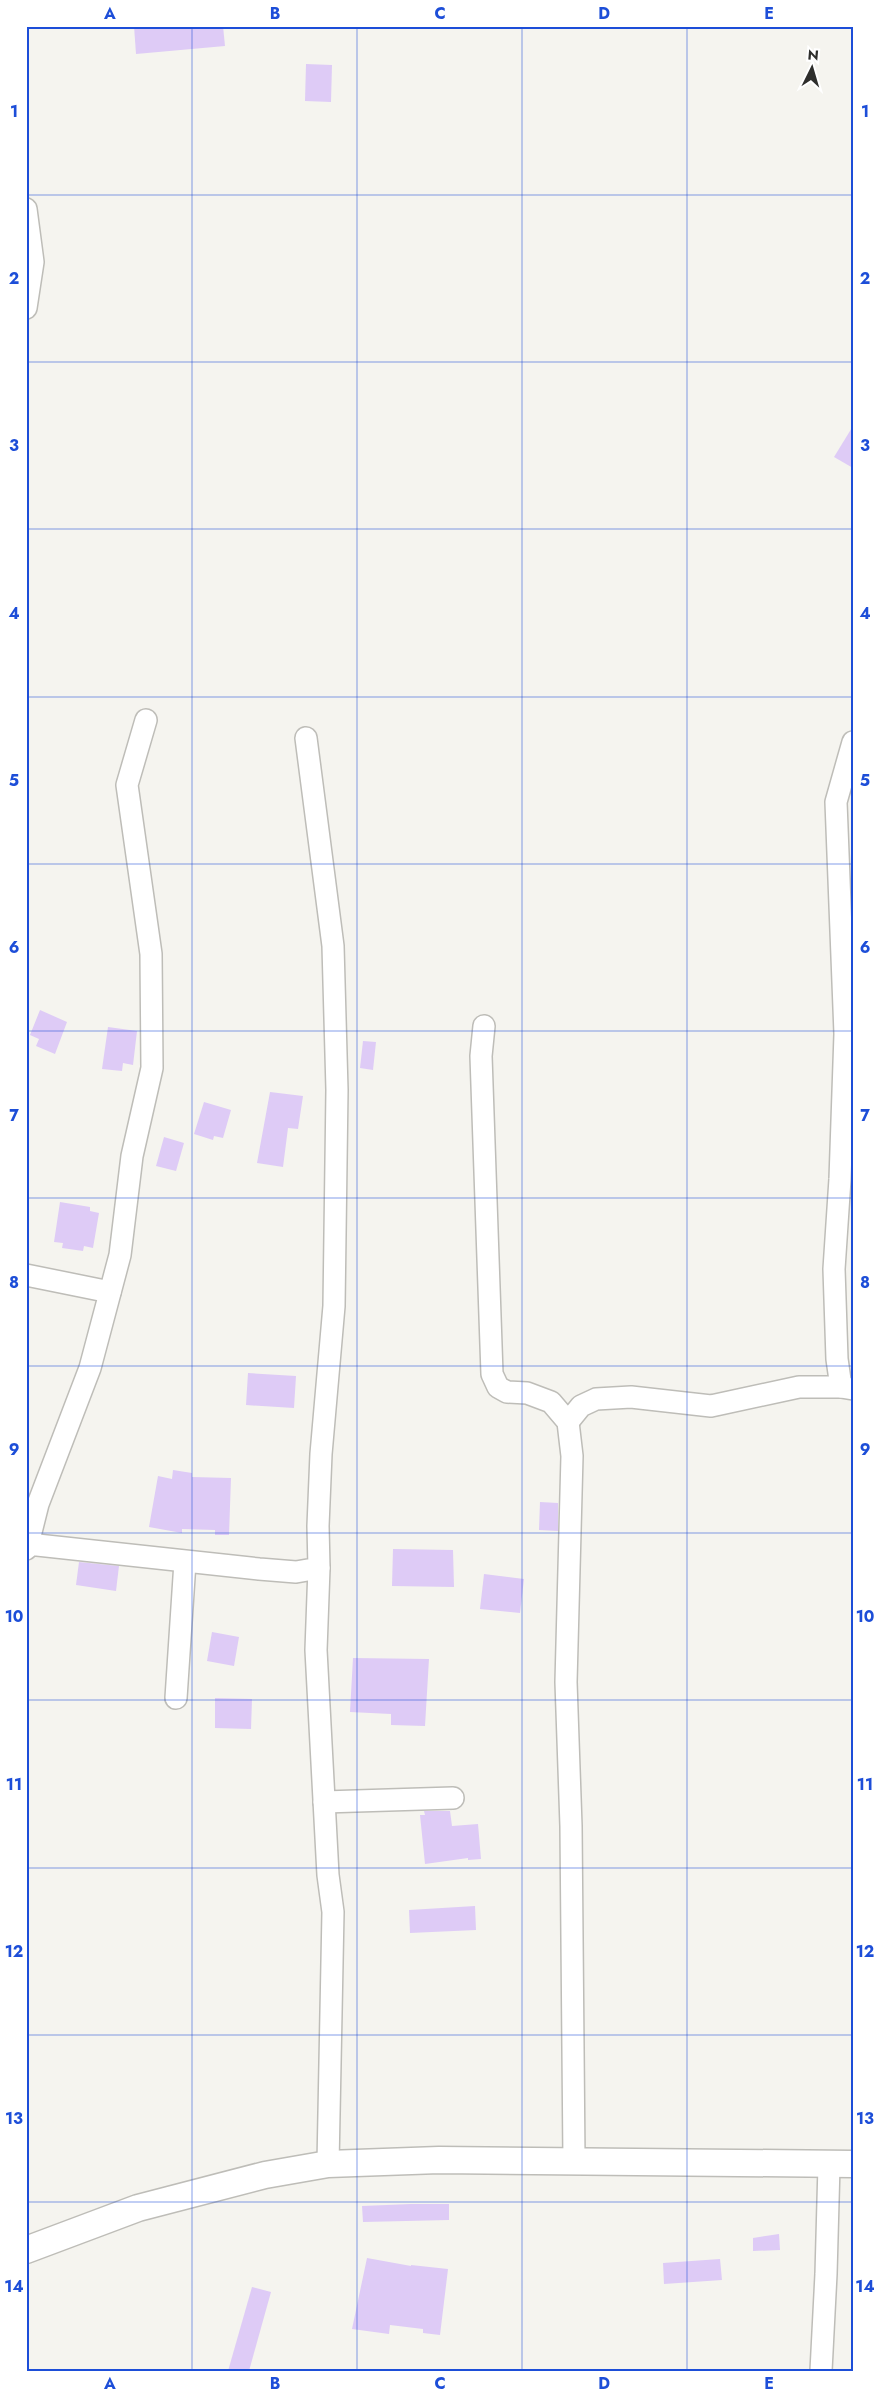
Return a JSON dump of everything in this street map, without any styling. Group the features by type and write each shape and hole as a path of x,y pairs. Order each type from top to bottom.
{"main road":[{"path":"26,2250 138,2208 265,2175 328,2164 439,2160 574,2160 841,2164"}],"street":[{"path":"26,209 33,262 26,308"},
{"path":"146,720 127,785 151,954 152,1068 132,1156 120,1254 90,1368 32,1503 27,1546 296,1572 319,1568"},
{"path":"306,738 333,946 337,1090 334,1306 321,1454 316,1650 328,1875 333,1912 328,2164"},
{"path":"568,1422 580,1406 596,1399 631,1397 711,1406 799,1387 847,1388 837,1359 834,1269 840,1179 845,1034 836,802 853,742"},
{"path":"484,1026 481,1056 492,1374 498,1387 507,1392 527,1393 551,1402 568,1422 572,1456 566,1682 571,1826 574,2160"},
{"path":"26,1275 70,1286 110,1292"},
{"path":"176,1698 185,1562"},
{"path":"324,1802 453,1798"},
{"path":"821,2371 826,2274 841,2164"}],"building":[{"path":"134,26 223,26 225,46 136,54"},
{"path":"306,64 332,65 331,102 305,101"},
{"path":"853,426 853,468 834,457"},
{"path":"40,1010 67,1022 55,1054 36,1046 39,1039 30,1035"},
{"path":"108,1027 137,1031 133,1065 123,1063 122,1071 102,1069"},
{"path":"363,1041 376,1042 373,1070 360,1068"},
{"path":"270,1092 303,1096 298,1129 288,1128 283,1167 257,1163"},
{"path":"204,1102 231,1110 223,1138 214,1136 213,1140 194,1134"},
{"path":"164,1137 184,1143 176,1171 156,1166"},
{"path":"60,1202 90,1207 90,1211 99,1213 93,1248 84,1246 83,1251 62,1248 63,1243 54,1242"},
{"path":"248,1373 296,1376 294,1408 246,1405"},
{"path":"173,1470 192,1473 192,1477 231,1478 229,1535 215,1535 215,1530 182,1529 182,1533 149,1527 158,1476 172,1479"},
{"path":"540,1502 558,1503 558,1531 539,1530"},
{"path":"393,1549 453,1550 454,1587 392,1586"},
{"path":"79,1562 119,1566 116,1591 76,1585"},
{"path":"484,1574 524,1579 520,1613 480,1609"},
{"path":"212,1632 239,1637 234,1666 207,1661"},
{"path":"353,1658 429,1659 425,1726 391,1725 391,1714 350,1712"},
{"path":"215,1698 252,1699 251,1729 215,1728"},
{"path":"424,1811 450,1811 452,1826 478,1824 481,1859 468,1860 468,1858 425,1864 420,1815 425,1815"},
{"path":"475,1906 476,1930 410,1933 409,1910"},
{"path":"449,2204 449,2220 363,2222 362,2206"},
{"path":"779,2234 780,2250 753,2251 753,2238"},
{"path":"367,2258 411,2266 448,2269 440,2335 423,2333 423,2329 390,2325 389,2334 352,2329"},
{"path":"720,2259 722,2280 664,2284 663,2263"},
{"path":"252,2287 271,2292 249,2371 228,2371"}]}
